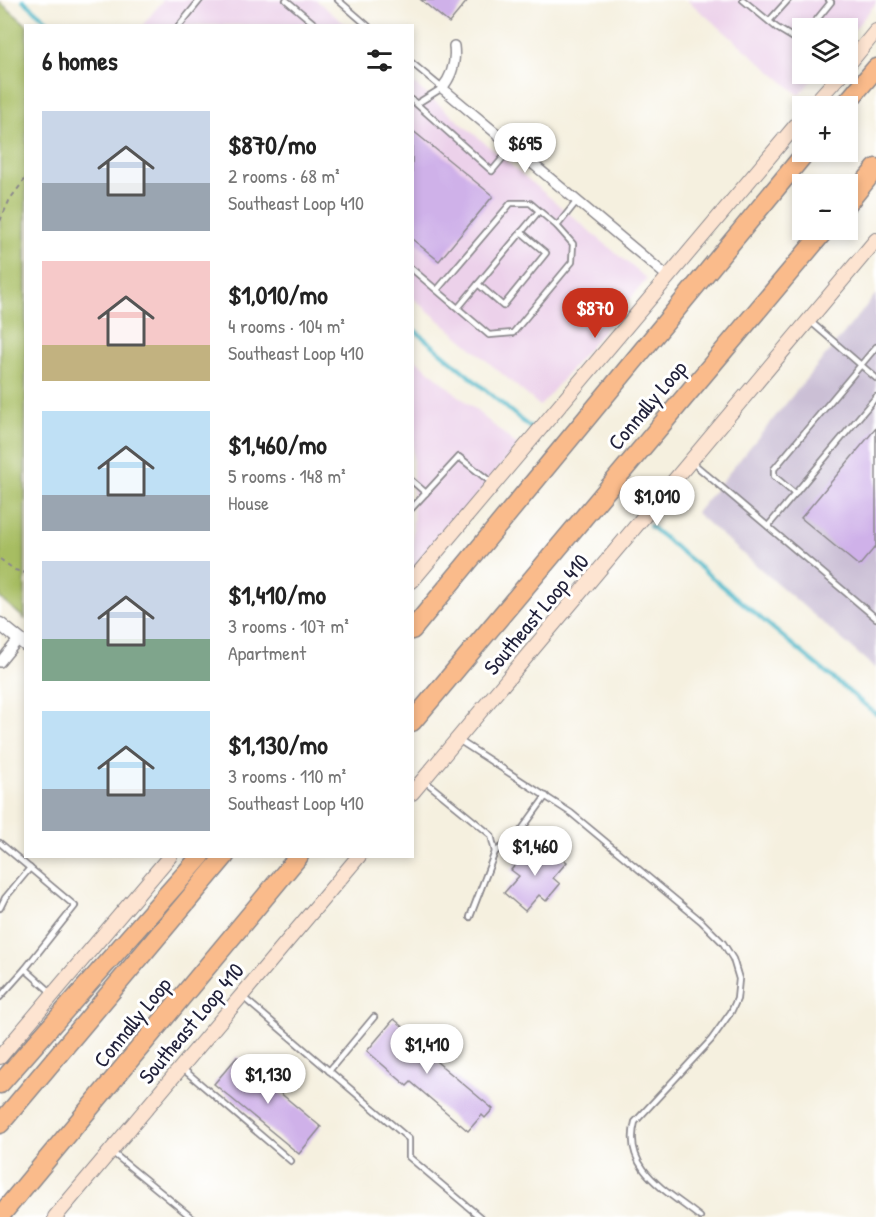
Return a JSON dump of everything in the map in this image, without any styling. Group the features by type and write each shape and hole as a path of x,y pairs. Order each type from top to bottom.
{"highway":[{"path":"852,96 876,68"},
{"name":"Connally Loop","path":"414,628 798,162"},
{"path":"858,190 876,168"},
{"name":"Connally Loop","path":"414,720 817,240"},
{"path":"0,1084 199,858"},
{"name":"Connally Loop","path":"0,1124 223,858"},
{"name":"Connally Loop","path":"0,1216 297,858"}],"main road":[{"path":"858,53 876,31"},
{"path":"821,96 832,84"},
{"path":"414,579 792,130"},
{"name":"Southeast Loop 410","path":"414,791 876,240"},
{"path":"0,1057 168,858"},
{"name":"Southeast Loop 410","path":"56,1217 357,858"}],"street":[{"path":"454,46 456,59 449,81 442,88 667,276"},
{"path":"0,624 22,643 0,662"}],"lane":[{"path":"181,24 200,0"},
{"path":"286,0 315,24"},
{"path":"338,0 366,24"},
{"path":"743,0 769,21 792,35"},
{"path":"769,21 788,0"},
{"path":"818,18 831,2 829,0"},
{"path":"414,65 442,88 415,102 492,171 512,146"},
{"path":"557,226 577,201"},
{"path":"414,271 489,335 513,333 572,262 573,244 557,226 530,204 511,203 437,290"},
{"path":"458,308 539,211"},
{"path":"478,284 503,306 546,253 521,232"},
{"path":"809,320 876,378"},
{"path":"795,494 774,476 774,469 876,347"},
{"path":"768,526 876,397"},
{"path":"414,506 459,457 494,485"},
{"path":"691,461 876,618"},
{"path":"414,484 426,493"},
{"path":"458,740 571,813 701,921 723,944 733,959 739,978 737,999 731,1012 711,1040 635,1122 632,1134 632,1147 642,1170 700,1217"},
{"path":"423,780 491,835 495,852"},
{"path":"470,917 495,852 517,836 546,796"},
{"path":"0,843 75,906 0,997"},
{"path":"0,908 5,898 30,868"},
{"path":"25,969 52,993"},
{"path":"242,996 409,1139 409,1157 480,1217"},
{"path":"329,1071 374,1017"},
{"path":"181,1067 291,1161"},
{"path":"111,1151 191,1217"}],"path":[{"path":"0,221 10,200 24,181"},
{"path":"0,559 15,570 24,572"}],"shaded area":[{"path":"163,0 316,0 345,24 144,24"},
{"path":"687,0 876,0 858,25 858,18 792,18 792,84 808,84 799,95"},
{"path":"414,84 647,279 540,406 414,299"},
{"path":"876,294 876,669 696,513"},
{"path":"414,358 518,446 414,571"}],"green space":[{"path":"0,2 26,24 24,24 24,618 0,598"}],"building":[{"path":"421,0 468,0 449,23"},
{"path":"414,132 493,196 439,261 414,241"},
{"path":"876,428 876,546 859,566 801,518"},
{"path":"545,844 567,862 553,878 560,884 546,901 539,895 525,911 504,893 519,876 511,870 526,853 533,859"},
{"path":"394,1019 434,1053 431,1057 493,1109 485,1118 482,1115 468,1131 411,1082 407,1086 367,1051"},
{"path":"237,1057 321,1127 299,1154 214,1084"}],"waterway":[{"path":"23,0 51,24"},
{"path":"414,330 533,430"},
{"path":"650,526 876,714"}]}
